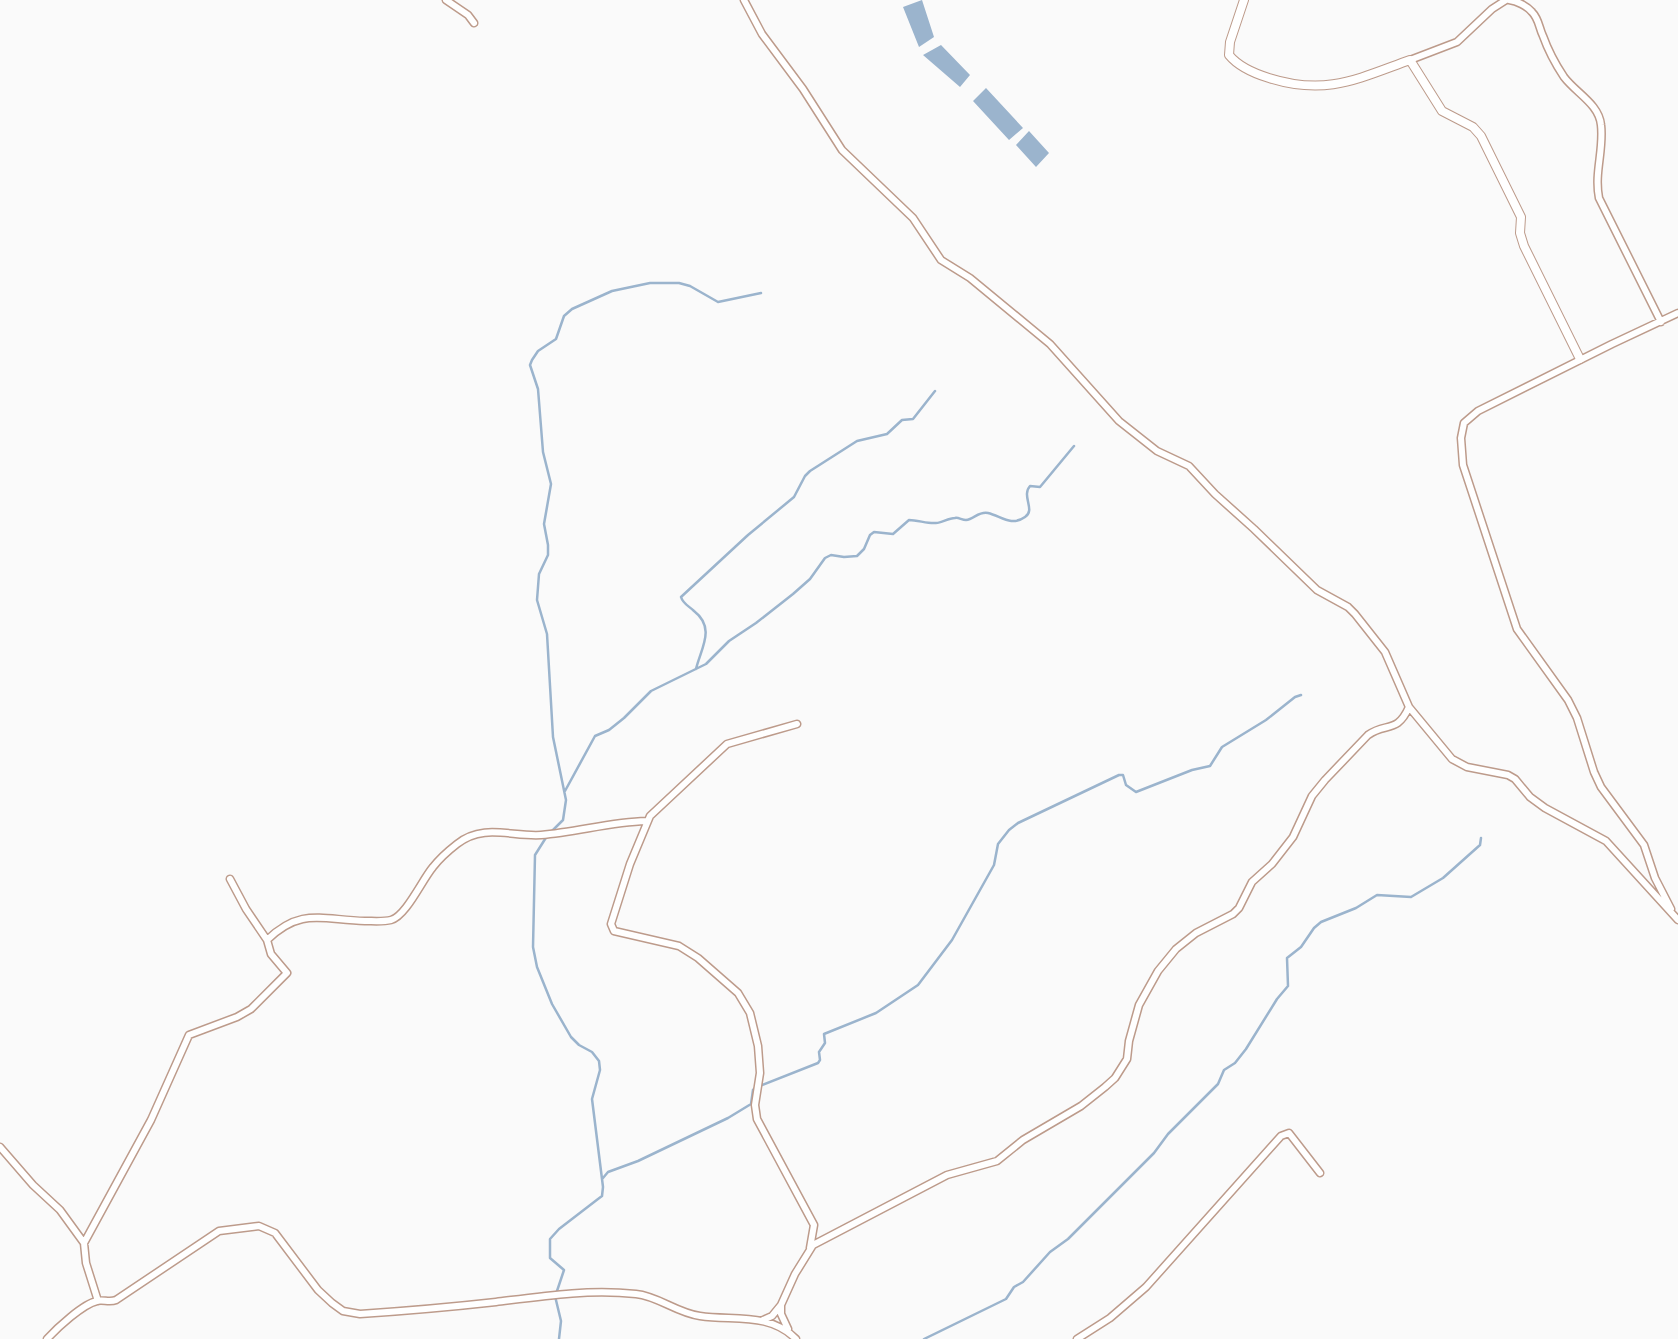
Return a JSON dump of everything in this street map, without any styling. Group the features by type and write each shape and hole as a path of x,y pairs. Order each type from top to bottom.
{"street":[{"path":"446,0 468,15 474,23"},
{"path":"744,0 762,34 803,89 842,150 913,218 941,260 970,278 1050,344 1119,421 1158,451 1189,466 1215,494 1317,590 1348,607 1385,652 1409,707 1452,759 1467,767 1508,775 1515,779 1530,797 1545,808 1606,841 1678,920"},
{"path":"1244,0 1230,42 1229,55 1245,67 1263,76 1295,86 1330,86 1410,60 1457,42 1492,10 1508,0 1518,2 1534,13 1544,40 1562,74 1590,104 1602,125 1601,150 1596,182 1599,198 1661,322"},
{"path":"1410,60 1442,112 1473,127 1481,136 1521,216 1521,238 1580,360"},
{"path":"1678,313 1580,360 1469,418 1464,422 1462,429 1463,465 1517,629 1568,700 1577,718 1594,772 1601,787 1637,833 1644,845 1662,895 1678,920"},
{"path":"789,1332 781,1314 782,1305 795,1274 813,1245 947,1175 997,1161 1023,1140 1081,1106 1115,1078 1127,1060 1129,1041 1143,994 1168,959 1196,933 1233,914 1239,908 1252,882 1272,864 1293,837 1302,816 1325,780 1368,735 1375,730 1392,727 1399,723 1409,707"},
{"path":"797,724 727,744 646,821 616,905 611,927 614,931 629,936 679,946 698,958 738,993 745,1004 754,1029 760,1066 760,1086 755,1105 757,1119 814,1226 809,1250"},
{"path":"266,940 288,923 305,917 377,921 393,920 406,908 423,880 442,856 458,843 476,833 518,832 541,835 599,825 646,821"},
{"path":"84,1243 151,1120 189,1035 237,1017 252,1009 287,973 271,954 266,940 230,879"},
{"path":"1077,1339 1110,1318 1146,1287 1281,1136 1290,1133 1320,1173"},
{"path":"0,1147 33,1185 60,1210 84,1243 86,1263 98,1301"},
{"path":"47,1339 60,1326 98,1301 109,1302 116,1300 219,1231 259,1226 275,1233 318,1290 332,1304 343,1311 354,1313 486,1303 566,1292 645,1294 693,1315 763,1320 789,1332 796,1339"},
{"path":"763,1320 772,1316 782,1305"}],"water":[{"path":"922,0 934,37 919,47 903,7"},
{"path":"941,45 970,75 960,87 923,55"},
{"path":"986,88 1023,128 1009,140 973,101"},
{"path":"1029,131 1049,153 1036,167 1016,145"}],"waterway":[{"path":"551,832 563,820 566,800 553,737 547,634 537,600 539,574 548,555 544,524 551,484 543,452 538,389 530,365 538,351 556,339 564,316 572,309 612,291 650,283 679,283 690,286 718,302 761,293"},
{"path":"696,669 706,631 701,618 681,597 748,535 794,497 805,476 810,471 857,441 887,434 902,420 913,419 935,391"},
{"path":"565,791 595,736 609,730 624,718 651,691 706,664 729,641 756,623 810,579 825,558 831,555 857,556 864,549 870,535 874,532 893,534 909,520 938,523 956,518 966,520 985,513 993,514 1006,520 1020,520 1029,511 1027,494 1030,486 1040,487 1074,446"},
{"path":"762,1085 818,1063 820,1060 819,1052 825,1043 824,1034 876,1013 918,985 952,940 994,865 998,844 1009,830 1018,823 1119,775 1123,775 1126,785 1136,792 1192,770 1210,766 1222,747 1266,720 1295,697 1301,695"},
{"path":"547,836 535,855 533,947 537,967 552,1004 571,1037 579,1045 592,1052 599,1061 600,1070 592,1099 603,1187 602,1196 559,1229 550,1239 550,1258 564,1270 557,1291"},
{"path":"924,1339 1006,1299 1014,1287 1023,1282 1050,1252 1068,1239 1154,1153 1168,1134 1218,1084 1224,1070 1235,1063 1246,1049 1277,999 1288,986 1287,958 1301,947 1314,928 1321,922 1356,908 1377,895 1411,897 1443,878 1480,845 1481,838"},
{"path":"603,1178 608,1172 638,1161 728,1118 751,1104 753,1090 756,1087"},
{"path":"555,1296 561,1321 559,1339"}]}
